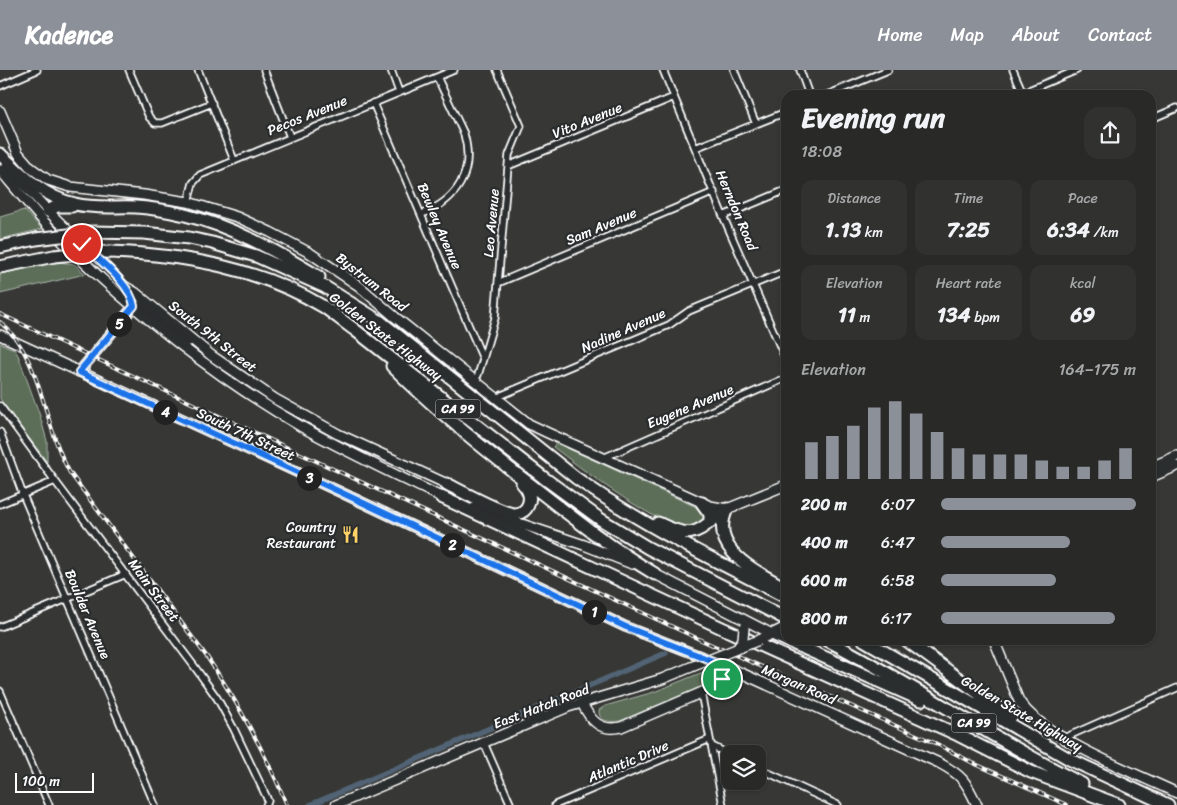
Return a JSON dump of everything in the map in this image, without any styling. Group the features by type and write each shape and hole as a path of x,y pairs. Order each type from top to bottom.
{"highway":[{"path":"0,156 42,190 76,205"},
{"path":"48,211 57,206 67,207 76,205 136,207 199,219 232,230 282,254 341,289 381,322"},
{"name":"Golden State Highway","path":"0,247 36,239 92,232 144,233 182,237 212,243 256,256 325,287 381,322 601,496 671,538 781,594"},
{"name":"Golden State Highway","path":"0,267 54,256 84,252 111,252 171,256 214,264 278,285 325,308 544,478 600,519 648,548 781,616"},
{"path":"355,330 437,409 509,469 604,542 656,574"},
{"path":"446,484 516,514 528,506 530,496 524,484 509,469"},
{"path":"601,496 678,532 695,532 706,527 727,509"},
{"path":"441,497 782,656 958,735 1031,772 1119,805"},
{"path":"702,503 710,514 710,522"},
{"path":"727,509 722,519 722,528 726,542 732,552 781,586"},
{"path":"772,634 781,638"},
{"path":"797,645 986,730"},
{"name":"CA 99","path":"836,645 889,673 1043,764 1122,805"},
{"name":"Golden State Highway","path":"873,645 1071,760 1168,805"},
{"path":"913,645 1010,716 1042,742"}],"street":[{"path":"0,86 37,70"},
{"path":"129,70 149,117 154,122 162,123 212,103"},
{"path":"198,70 234,160"},
{"path":"264,70 290,136"},
{"path":"391,70 399,92"},
{"name":"Pecos Avenue","path":"188,202 196,178 200,175 290,136 454,70"},
{"name":"Leo Avenue","path":"474,381 478,375 495,318 509,156 520,126 497,70"},
{"name":"Herndon Road","path":"663,70 723,216 781,348"},
{"path":"734,70 756,124"},
{"path":"800,70 807,90"},
{"path":"838,90 881,71 888,70"},
{"path":"1013,70 1020,90"},
{"path":"1030,90 1077,70"},
{"path":"422,214 438,207 452,196 464,177 467,160 464,134 437,76"},
{"name":"Vito Avenue","path":"508,166 674,97"},
{"name":"Bewley Avenue","path":"373,103 483,359"},
{"path":"1156,117 1177,108"},
{"name":"Bystrum Road","path":"0,112 18,153 31,168 48,180 70,187 144,194 188,202 237,217 310,253 359,286 474,381 538,429 702,503 727,509"},
{"path":"695,148 781,114"},
{"name":"South 9th Street","path":"0,156 14,175 48,211 124,286 136,293 212,356 275,399 338,434 446,484"},
{"name":"South 9th Street","path":"0,170 65,244 134,306 209,366 270,407 336,445 441,497 584,544 656,574 772,634"},
{"name":"Sam Avenue","path":"498,283 714,192"},
{"path":"723,216 781,192"},
{"path":"46,224 45,219 48,211"},
{"name":"Nadine Avenue","path":"498,400 502,395 669,325 689,311 781,272"},
{"path":"124,286 131,295 134,306"},
{"path":"134,306 142,306 173,331 212,356"},
{"path":"79,372 134,306"},
{"name":"South 7th Street","path":"0,335 338,491 626,627 728,667"},
{"name":"Eugene Avenue","path":"603,458 781,380"},
{"path":"270,407 275,399"},
{"name":"Main Street","path":"0,406 217,698 234,729 267,803"},
{"name":"Boulder Avenue","path":"0,432 23,495 155,805"},
{"path":"1156,464 1177,456"},
{"path":"1156,474 1177,466"},
{"path":"0,504 55,482"},
{"path":"727,509 781,486"},
{"path":"0,627 126,574"},
{"path":"734,614 744,628 743,639 737,649"},
{"name":"East Hatch Road","path":"336,805 582,702 662,679 781,630"},
{"path":"996,645 1016,694 1024,708 1045,726 1064,738 1177,793"},
{"path":"582,702 589,717 597,724 608,729 614,729 712,688 718,683 728,667"},
{"name":"Morgan Road","path":"728,667 956,772 963,778 977,805"},
{"path":"1064,738 1177,688"},
{"path":"0,691 48,805"},
{"path":"701,693 723,805"},
{"name":"Atlantic Drive","path":"554,805 710,739"},
{"path":"484,743 511,805"},
{"path":"712,746 721,750"},
{"path":"766,772 838,805"}],"green space":[{"path":"24,210 42,229 0,239 0,217"},
{"path":"59,262 74,264 85,274 0,294 0,274"},
{"path":"0,343 14,349 18,355 47,441 47,462 0,399"},
{"path":"556,443 694,506 703,512 704,520 694,527 686,529 654,516 590,475 553,447"},
{"path":"708,670 709,678 703,686 620,721 605,720 600,717 599,710 605,706 654,692"}],"waterway":[{"path":"310,805 666,653"}],"railway":[{"path":"0,314 701,640 935,743 973,763 1067,805"},
{"path":"0,322 14,337 34,373 54,435 70,473 219,675 251,729 287,805"}],"place":[{"name":"Country Restaurant","path":"350,535"}],"route":[{"path":"82,244 124,286 131,295 134,306 79,372 338,491 626,627 728,667 722,679"}]}
